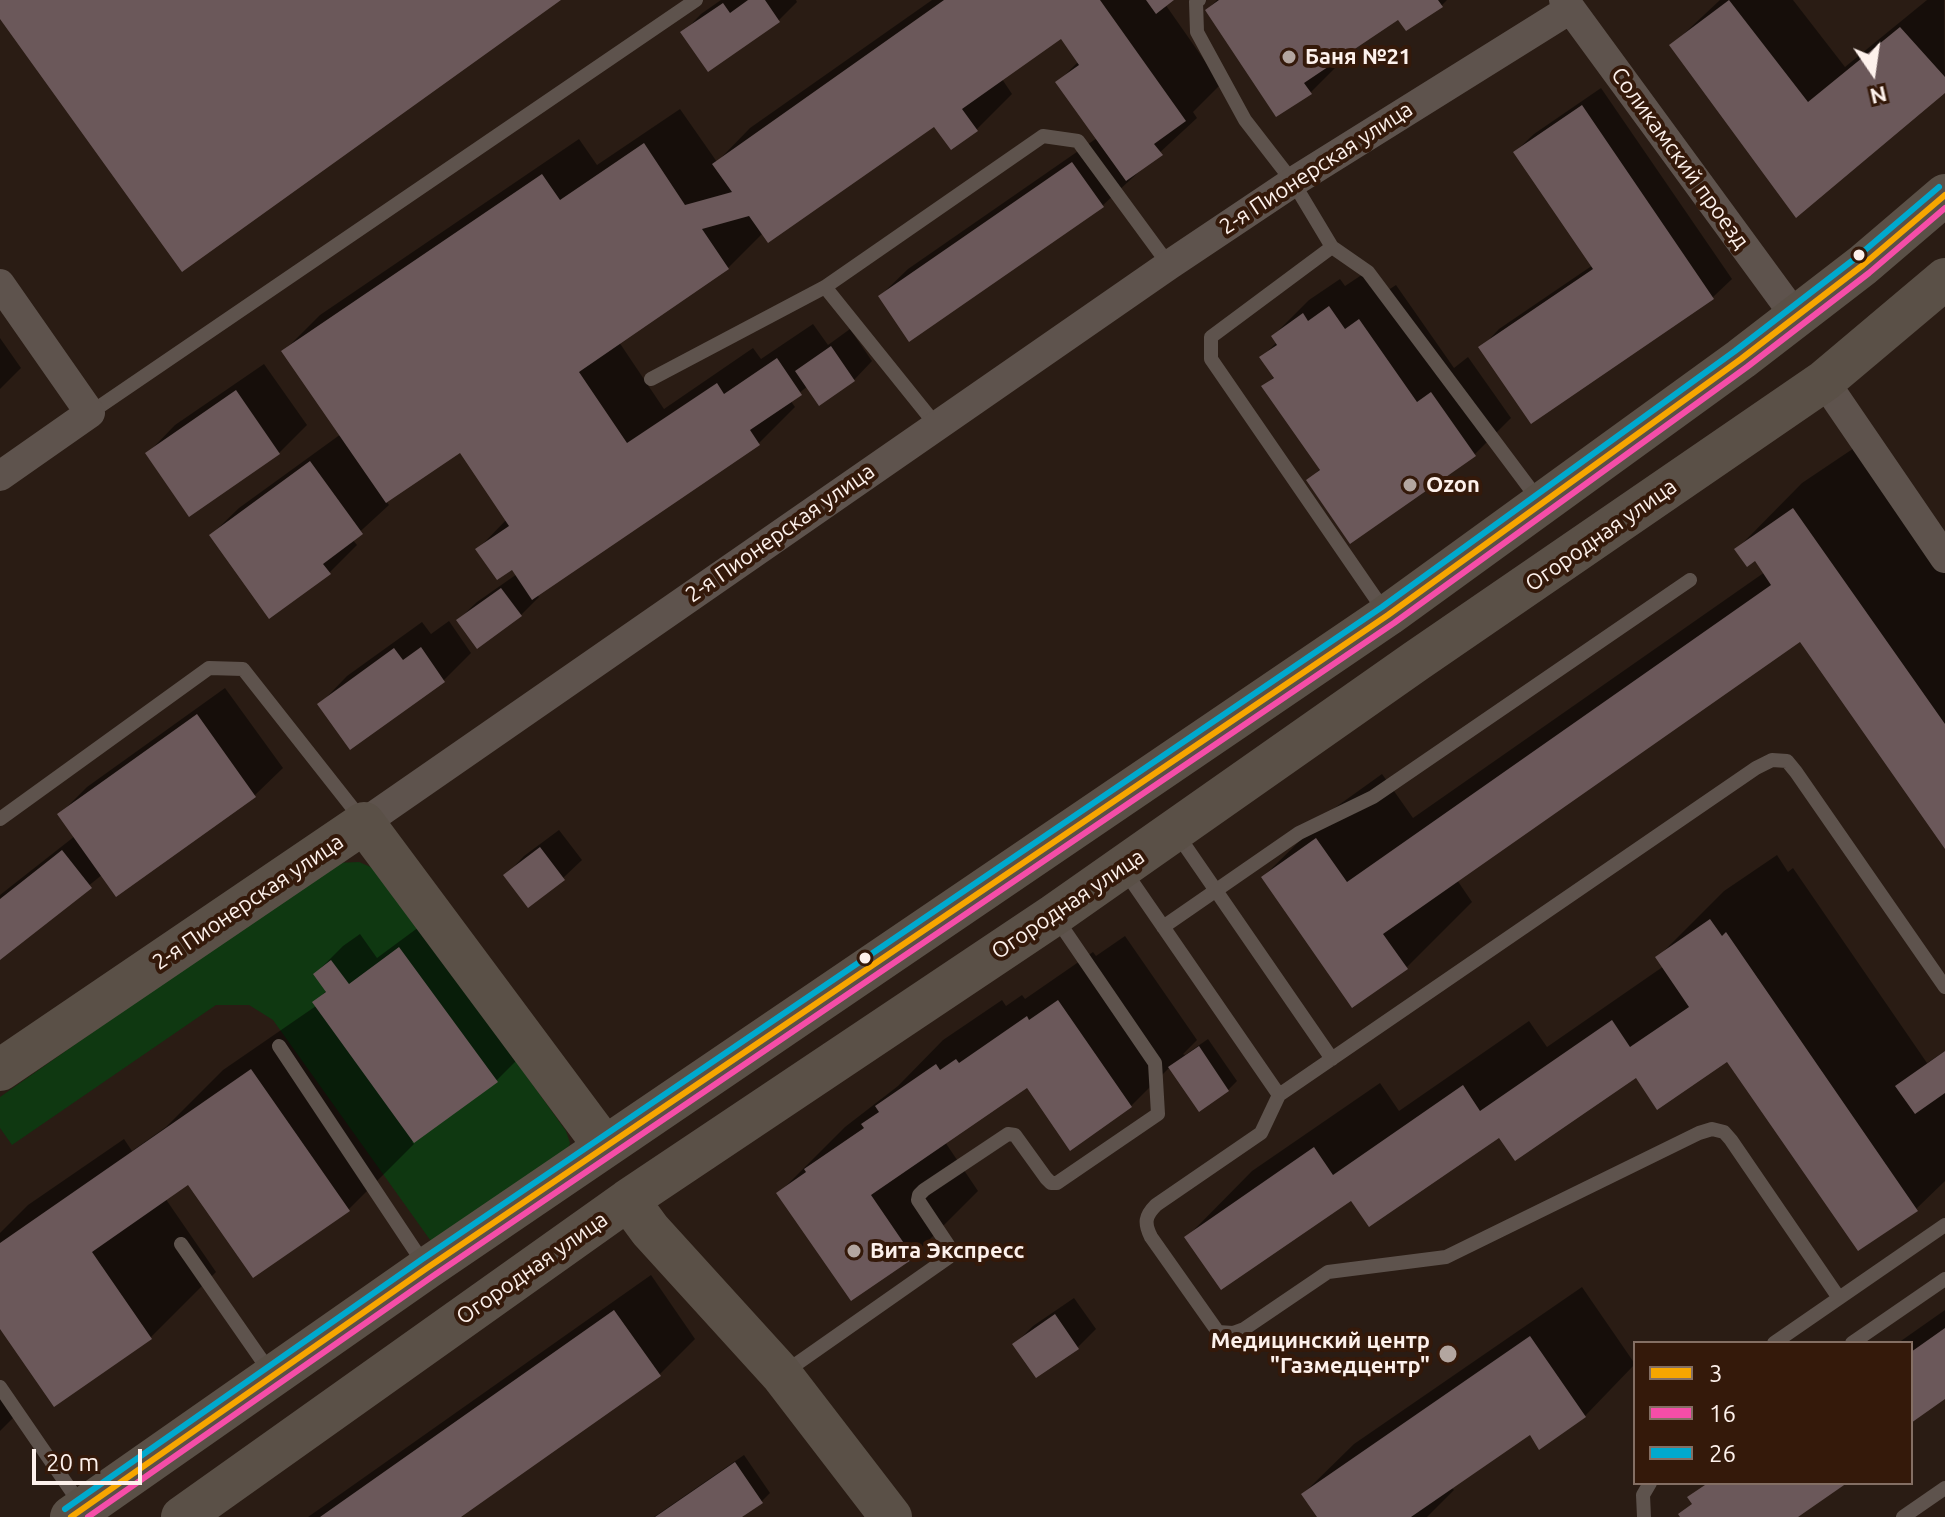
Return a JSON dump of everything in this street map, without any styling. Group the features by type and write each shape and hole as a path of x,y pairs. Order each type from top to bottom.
{"street":[{"name":"2-я Пионерская улица","path":"0,1070 364,823 1169,265 1567,4"},
{"name":"Соликамский проезд","path":"1567,4 1796,317"},
{"path":"78,1513 427,1268 1388,615 1796,317 1945,195"},
{"name":"Огородная улица","path":"182,1517 628,1200 1054,915 1824,381 1945,279"},
{"path":"0,284 90,413 0,476"},
{"path":"1824,381 1945,558"},
{"path":"364,823 605,1147"},
{"path":"628,1200 650,1230 781,1374 891,1517"}],"lane":[{"path":"90,413 696,0"},
{"path":"1199,0 1196,2 1197,32 1245,120 1293,182 1332,247 1368,272 1540,502"},
{"path":"651,379 825,287 1043,136 1078,141 1169,265"},
{"path":"1332,247 1211,337 1211,359 1388,615"},
{"path":"825,287 936,425"},
{"path":"1163,927 1299,833 1373,797 1690,580"},
{"path":"0,819 209,668 243,669 364,823"},
{"path":"1839,1298 1731,1140 1724,1132 1712,1129 1446,1257 1328,1272 1244,1329 1233,1333 1218,1332 1145,1226 1147,1214 1156,1205 1261,1133 1279,1095 1772,760 1787,761 1796,772 1945,987"},
{"path":"1174,830 1332,1059"},
{"path":"1122,867 1279,1095"},
{"path":"781,1374 949,1257 948,1245 918,1200 924,1190 1008,1134 1019,1139 1051,1183 1057,1183 1158,1114 1155,1063 1054,915"},
{"path":"279,1046 427,1268"},
{"path":"1777,1341 1945,1225"},
{"path":"181,1244 273,1376"},
{"path":"1855,1341 1945,1279"},
{"path":"0,1387 78,1513"},
{"path":"1644,1517 1643,1495 1649,1485"},
{"path":"1903,1517 1945,1488"}],"green space":[{"path":"359,862 380,871 566,1131 570,1143 566,1155 433,1244 273,1020 249,1005 216,1005 12,1145 0,1128 0,1097 334,863"}],"building":[{"path":"0,0 561,0 182,272 0,19"},
{"path":"748,0 765,0 780,22 708,72 680,32 723,3 730,13"},
{"path":"944,0 1100,0 1186,121 1154,144 1163,155 1126,181 1055,82 1079,65 1061,39 962,109 978,131 951,150 934,127 768,243 749,216 702,229 729,269 579,372 627,443 717,383 724,394 777,358 802,395 750,430 760,445 532,600 512,570 497,580 475,549 509,526 460,453 386,503 281,351 542,174 560,200 644,143 685,205 732,192 712,164"},
{"path":"1146,0 1174,0 1156,14"},
{"name":"Баня №21","path":"1219,0 1438,0 1443,7 1406,31 1398,20 1304,83 1312,94 1276,117 1205,10"},
{"path":"1729,0 1808,102 1900,27 1945,77 1945,93 1796,218 1669,45"},
{"path":"1582,105 1714,299 1531,424 1478,347 1593,269 1513,152"},
{"path":"1072,162 1104,207 909,342 878,296"},
{"path":"1329,306 1345,329 1359,319 1417,402 1431,392 1476,456 1350,544 1306,480 1320,470 1261,386 1274,378 1259,357 1277,345 1271,336 1303,313 1308,321"},
{"path":"831,346 855,381 819,406 795,371"},
{"path":"236,390 280,454 189,517 145,453"},
{"path":"310,461 363,534 323,564 331,574 269,619 209,535"},
{"path":"1793,508 1945,724 1945,849 1800,642 1383,934 1408,969 1352,1008 1261,877 1316,838 1347,882 1771,585 1755,561 1747,567 1734,549"},
{"path":"501,588 522,616 477,649 456,620"},
{"path":"421,647 445,682 350,750 317,704 394,648 403,660"},
{"path":"197,714 256,797 116,897 57,814"},
{"path":"540,847 565,880 528,908 503,875"},
{"path":"62,850 92,888 0,960 0,899"},
{"path":"1710,919 1722,936 1726,932 1918,1211 1858,1251 1727,1062 1657,1110 1636,1078 1515,1161 1499,1138 1369,1227 1351,1201 1221,1290 1184,1237 1314,1147 1333,1175 1463,1085 1480,1111 1612,1020 1630,1047 1689,1007 1655,957"},
{"path":"399,947 498,1082 414,1143 312,1002 326,992 313,974 331,960 349,984"},
{"path":"1058,1000 1132,1107 1070,1151 1027,1088 871,1195 914,1258 851,1301 776,1193 806,1172 804,1169 864,1128 861,1124 879,1112 875,1106 936,1064 940,1070 956,1059 959,1063 1027,1016 1029,1020"},
{"path":"1199,1046 1229,1091 1199,1112 1168,1067"},
{"path":"1945,1051 1945,1093 1915,1114 1895,1086"},
{"path":"251,1069 350,1211 253,1278 188,1185 92,1252 152,1339 54,1407 0,1329 0,1243"},
{"path":"614,1310 661,1376 461,1517 320,1517"},
{"path":"1055,1314 1079,1349 1036,1378 1012,1344"},
{"path":"1945,1328 1945,1399 1913,1422 1913,1351"},
{"path":"1530,1336 1586,1417 1539,1450 1530,1435 1411,1517 1317,1517 1301,1494"},
{"path":"735,1462 763,1503 742,1517 655,1517"},
{"path":"1705,1485 1844,1485 1798,1517 1680,1517 1678,1514 1692,1504 1687,1497"}],"transit line":[{"name":"26","path":"65,1509 421,1260 1382,607 1735,351 1857,257 1939,187"},
{"name":"3","path":"71,1517 427,1268 1388,615 1741,359 1863,265 1945,195"},
{"name":"16","path":"88,1517 433,1276 1394,623 1747,367 1869,273 1945,208"}],"place":[{"name":"Баня №21","path":"1289,57"},
{"name":"Ozon","path":"1410,485"},
{"name":"Вита Экспресс","path":"854,1251"},
{"name":"Медицинский центр \"Газмедцентр\"","path":"1448,1354"}]}
